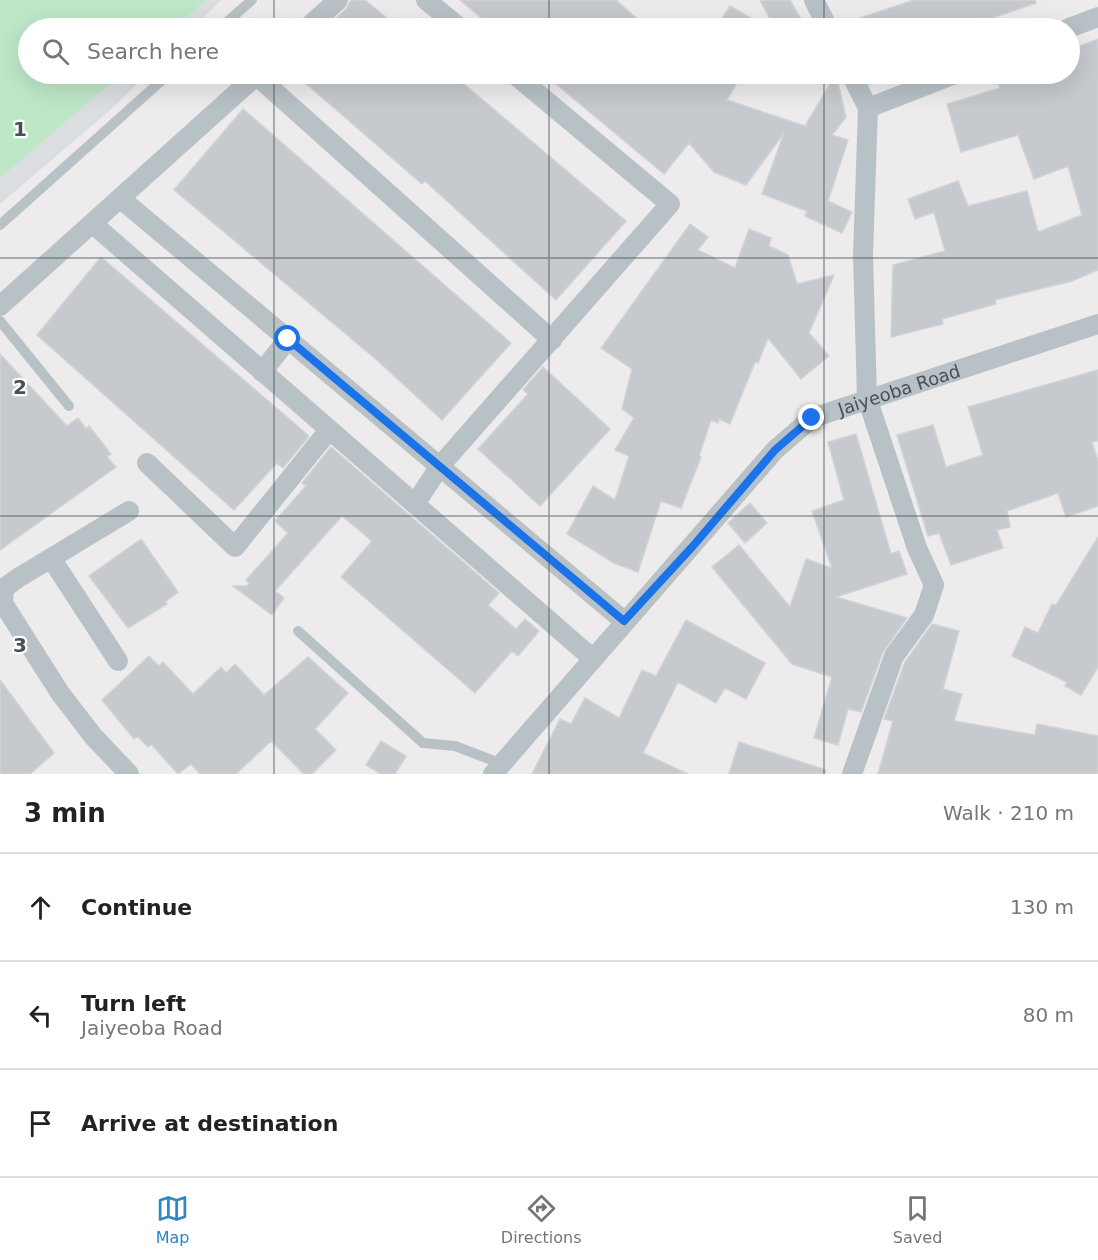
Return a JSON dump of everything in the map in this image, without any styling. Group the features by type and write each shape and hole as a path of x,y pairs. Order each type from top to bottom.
{"street":[{"path":"318,18 338,0"},
{"path":"426,0 448,18"},
{"path":"814,0 823,18"},
{"path":"1080,24 1098,17"},
{"path":"0,306 121,200 246,84"},
{"path":"268,84 552,340"},
{"path":"415,504 440,466 670,204 526,84"},
{"path":"852,774 894,656 924,615 934,585 917,548 867,398 863,256 868,108 856,84"},
{"path":"868,108 929,84"},
{"path":"121,200 624,621"},
{"path":"93,224 592,658"},
{"name":"Jaiyeoba Road","path":"497,769 775,450 812,418 867,398 1098,324"},
{"path":"262,372 288,339"},
{"path":"147,463 235,546 329,430"},
{"path":"129,511 4,588 1,602 60,693 93,736 129,774"},
{"path":"51,558 118,662"}],"lane":[{"path":"231,18 252,0"},
{"path":"0,225 159,84"},
{"path":"0,321 69,406"},
{"path":"298,631 423,743 455,746 497,769"}],"shaded area":[{"path":"0,0 221,0 203,18 18,18 18,84 137,84 108,112 0,204"}],"green space":[{"path":"0,0 206,0 185,18 18,18 18,84 109,84 0,178"}],"building":[{"path":"351,0 365,0 387,18 337,18"},
{"path":"460,0 616,0 636,18 481,18"},
{"path":"760,0 790,0 800,18 770,18"},
{"path":"914,0 1035,0 1036,3 993,18 860,18"},
{"path":"730,6 751,18 722,18"},
{"path":"1098,39 1098,270 1072,281 995,300 996,304 942,319 943,324 891,337 893,265 945,251 934,212 915,219 908,199 958,181 968,206 1027,191 1038,232 1082,215 1068,166 1034,179 1018,135 961,152 947,104 1000,88 999,84 1080,84 1080,46"},
{"path":"307,84 464,84 626,221 556,300 425,181 422,184"},
{"path":"556,84 736,84 727,100 805,126 830,84 838,84 846,117 832,135 848,140 828,201 852,212 842,233 805,216 807,211 762,194 784,133 746,185 714,172 689,143 664,174"},
{"path":"243,109 511,343 442,420 378,361 174,190"},
{"path":"690,224 708,237 698,250 735,268 749,229 771,238 769,246 788,255 797,284 834,275 809,333 829,356 801,379 768,338 758,363 755,362 730,424 719,419 718,423 711,420 699,456 701,457 681,508 661,501 638,572 614,563 567,534 593,486 615,500 629,456 615,450 634,418 622,409 632,369 601,348"},
{"path":"101,257 309,436 283,468 277,463 234,510 37,335"},
{"path":"0,354 67,426 78,418 86,429 89,426 111,454 107,457 116,467 0,550"},
{"path":"543,367 610,429 540,506 478,449 528,394 523,390"},
{"path":"1098,370 1098,441 1092,442 1098,461 1098,506 1066,517 1058,493 1007,511 1010,527 997,530 1003,548 951,565 939,533 928,536 897,435 933,425 946,467 983,455 968,407"},
{"path":"856,434 891,554 899,551 907,574 836,597 907,618 883,652 861,712 848,709 838,745 814,738 832,677 792,664 712,567 739,545 790,607 806,559 832,568 812,511 844,500 828,442"},
{"path":"331,447 499,593 488,605 516,629 525,619 539,631 518,656 512,651 475,693 341,577 372,541 342,516 275,591 284,598 272,615 233,586 247,586 249,583 246,580 288,533 275,521 306,486 302,483"},
{"path":"750,503 767,523 745,543 728,523"},
{"path":"1098,537 1098,667 1081,695 1065,686 1067,682 1012,656 1025,627 1038,633 1052,604 1056,605"},
{"path":"141,539 178,592 165,602 167,604 128,628 89,576"},
{"path":"686,620 765,663 746,699 725,688 716,703 678,682 643,753 688,774 532,774 560,719 571,724 585,698 619,718 642,670 656,676"},
{"path":"932,624 959,631 943,689 962,694 954,721 1035,735 1037,724 1098,736 1098,774 878,774 893,721 884,719 905,662"},
{"path":"149,656 159,666 163,662 193,694 221,667 226,673 235,664 264,695 308,657 348,693 315,729 336,750 312,774 304,774 271,741 236,774 200,774 191,764 178,774 151,744 148,747 137,736 134,739 102,700"},
{"path":"0,680 54,753 30,774 0,774"},
{"path":"381,741 406,756 395,774 381,774 366,765"},
{"path":"739,742 826,770 825,774 729,774"}],"route":[{"path":"288,339 624,621 693,546 775,450 812,418"}]}
